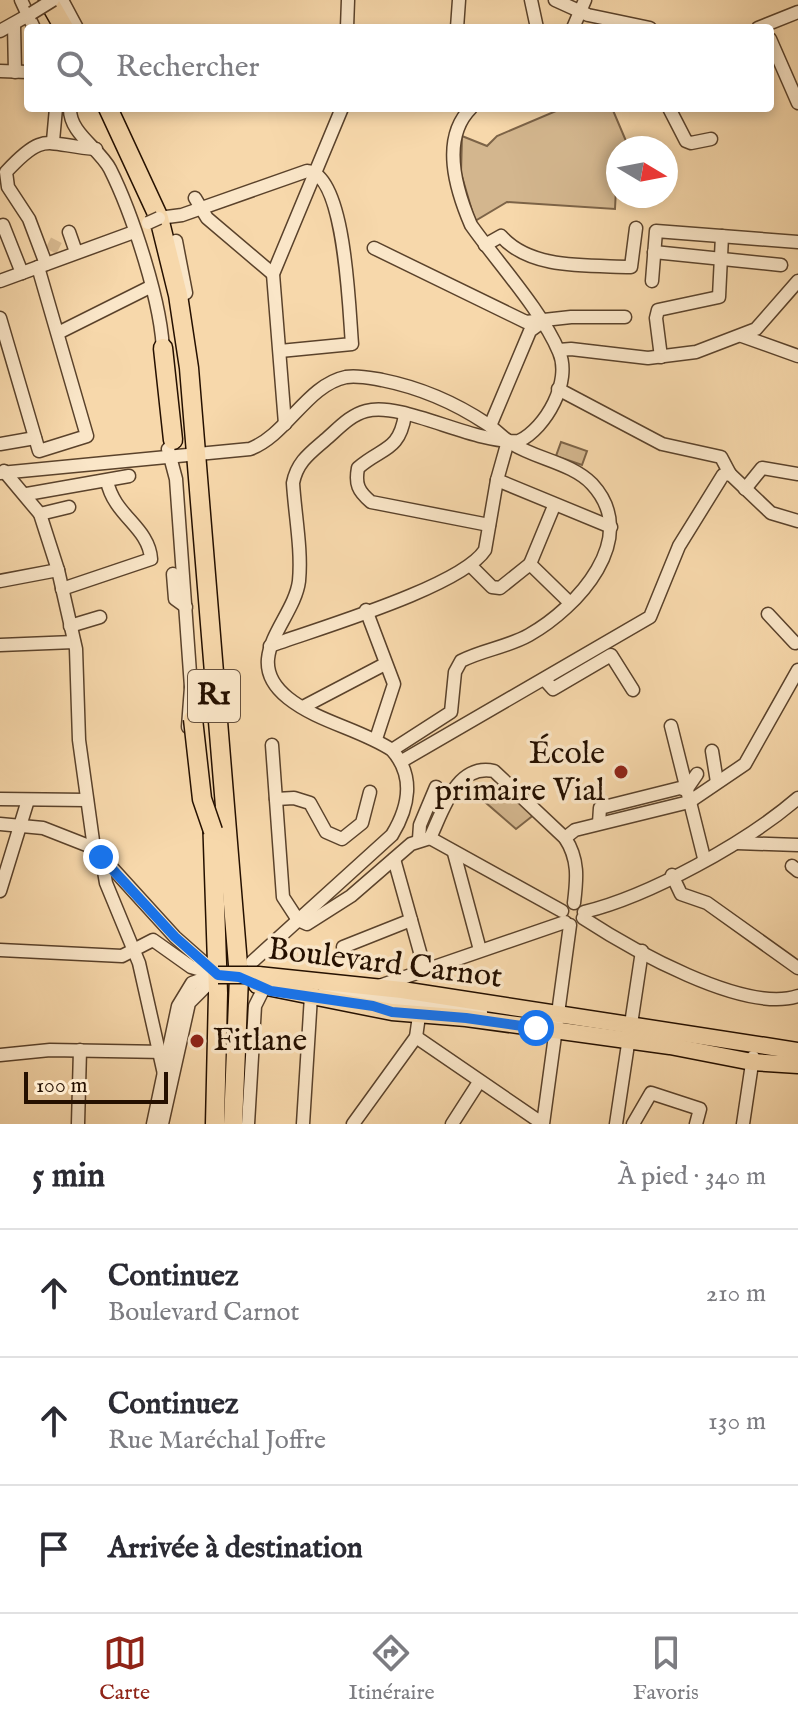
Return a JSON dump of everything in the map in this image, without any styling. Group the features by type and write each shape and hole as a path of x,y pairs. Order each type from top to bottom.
{"highway":[{"path":"51,0 62,24"},
{"path":"32,9 47,24"},
{"name":"R1","path":"98,112 160,227"},
{"name":"R1","path":"110,112 160,227 256,975 233,1124"},
{"path":"163,348 187,451"},
{"name":"R1","path":"187,451 200,715 213,831 218,975 215,1124"},
{"path":"200,715 197,766 202,799 213,831"}],"main road":[{"path":"218,975 256,975"},
{"name":"Boulevard Carnot","path":"256,975 375,988 557,1023 754,1052 798,1065"},
{"name":"Boulevard Carnot","path":"256,975 309,993 419,1016 557,1023"},
{"name":"Boulevard Carnot","path":"754,1052 798,1051"}],"street":[{"path":"21,0 32,9"},
{"path":"0,31 51,0"},
{"path":"62,0 75,24"},
{"path":"347,24 348,0"},
{"path":"457,24 459,0"},
{"path":"531,0 536,24"},
{"path":"555,0 582,5 633,24"},
{"path":"575,24 582,5"},
{"path":"769,24 798,12"},
{"path":"0,71 22,72 14,25"},
{"path":"774,48 798,103"},
{"path":"53,141 56,112"},
{"path":"70,112 71,120 160,227 191,320 202,434 174,466 193,690 200,715"},
{"path":"285,424 273,274 340,112"},
{"path":"2,470 259,446 333,382 361,376 437,394 490,426 508,441 519,441 535,430 558,389 562,367 559,350 471,225 455,176 455,139 464,112"},
{"path":"671,112 686,141 711,139"},
{"path":"0,444 37,444 87,436 58,333 45,260 26,210 8,187 6,172 31,147 53,141 96,149"},
{"path":"0,281 45,260 160,227 182,215 196,202 315,171 327,185 342,234 352,344 280,351"},
{"path":"196,202 273,274"},
{"path":"22,273 2,225 26,210"},
{"path":"160,227 150,287 163,348"},
{"path":"485,245 501,236 513,250 533,258 631,267 636,228"},
{"path":"652,281 656,231 798,242"},
{"path":"69,232 76,252"},
{"path":"661,357 654,310 719,297 722,236"},
{"path":"374,248 526,322 541,323 571,317 625,317"},
{"path":"654,252 781,265"},
{"path":"559,350 661,357 696,352 756,329 797,284"},
{"path":"58,333 150,287"},
{"path":"0,318 5,354 43,468"},
{"path":"490,426 530,331 541,323"},
{"path":"742,336 768,348 798,356"},
{"path":"558,389 662,444 721,457 730,474 745,489 771,513 798,529"},
{"path":"248,1124 256,975 298,920 392,835 405,814 408,790 402,761 376,739 303,707 279,689 268,661 270,646 298,589 293,483 302,460 352,417 378,409 508,441 591,483 605,508 611,527 607,553 598,571 569,602 526,637 461,661 455,672 451,712 392,750"},
{"path":"405,415 401,435 395,444 358,468 356,480 359,492 371,502 489,525"},
{"path":"270,646 428,588 471,566 485,550 497,480 508,441"},
{"path":"62,589 151,559 150,545 116,509 103,473 91,464"},
{"path":"745,489 762,468 798,474"},
{"path":"2,470 27,494 40,514 58,570 74,642 79,740 87,800 106,883 139,963 163,1052 162,1122"},
{"path":"402,761 650,617 679,546 723,475 730,474"},
{"path":"27,494 129,476"},
{"path":"497,480 611,527"},
{"path":"471,566 492,587 500,588 530,564 554,506"},
{"path":"40,514 69,507"},
{"path":"771,513 798,521"},
{"path":"178,593 176,561 182,548"},
{"path":"530,564 569,602"},
{"path":"0,581 58,570"},
{"path":"173,574 175,599 186,607"},
{"path":"366,610 394,684 376,739"},
{"path":"768,614 797,644"},
{"path":"70,626 100,617"},
{"path":"0,645 74,642"},
{"path":"545,680 553,689 611,655 633,690"},
{"path":"303,707 385,664"},
{"path":"565,838 575,830 687,796 717,782 749,758 798,670"},
{"path":"193,690 187,724 191,763 197,766"},
{"path":"671,726 704,858"},
{"path":"272,745 283,897 298,920 307,924 357,896 394,859 425,838 444,789 469,773 494,771 565,838 573,850 580,911 576,925 425,838"},
{"path":"712,751 717,782"},
{"path":"687,796 697,774"},
{"path":"276,799 294,798 310,803 326,832 342,839 362,823 370,792"},
{"path":"375,988 566,919 672,875 737,843 798,798"},
{"path":"0,799 87,800"},
{"path":"0,891 28,800"},
{"path":"0,824 61,833 98,853 193,962"},
{"path":"737,843 798,845"},
{"path":"454,853 480,950"},
{"path":"394,859 425,970"},
{"path":"672,875 681,894 707,903 798,968"},
{"path":"580,911 642,951 687,973 746,994 770,999 798,996"},
{"path":"416,1037 543,1124 557,1023 566,919"},
{"path":"343,947 411,920"},
{"path":"0,950 122,956 153,940 218,975"},
{"path":"616,1124 642,951"},
{"path":"163,1052 178,1006 192,983 218,975"},
{"path":"162,1122 189,1003 218,975"},
{"path":"303,1124 309,993 557,1023"},
{"path":"162,1122 180,1024 178,1006"},
{"path":"353,1124 416,1037 419,1016"},
{"path":"0,1055 80,1050 163,1052"},
{"path":"78,1124 80,1050"},
{"path":"743,1124 754,1052 798,1058"},
{"path":"452,1124 479,1082"},
{"path":"633,1124 651,1093 700,1109 696,1124"}],"shaded area":[{"path":"554,112 614,112 624,136 606,136 606,208 615,209 507,202 475,221 461,173 462,136 487,146 497,136"},
{"path":"561,442 587,451 582,465 556,456"},
{"path":"501,781 535,814 516,829 485,802"}],"tunnel":[{"path":"51,251 58,237"}],"place":[{"name":"École primaire Vial","path":"621,772"},
{"name":"Fitlane","path":"197,1041"}],"route":[{"path":"101,857 151,913 218,975 239,977 271,991 373,1006 392,1012 434,1018 454,1016 536,1028"}]}
